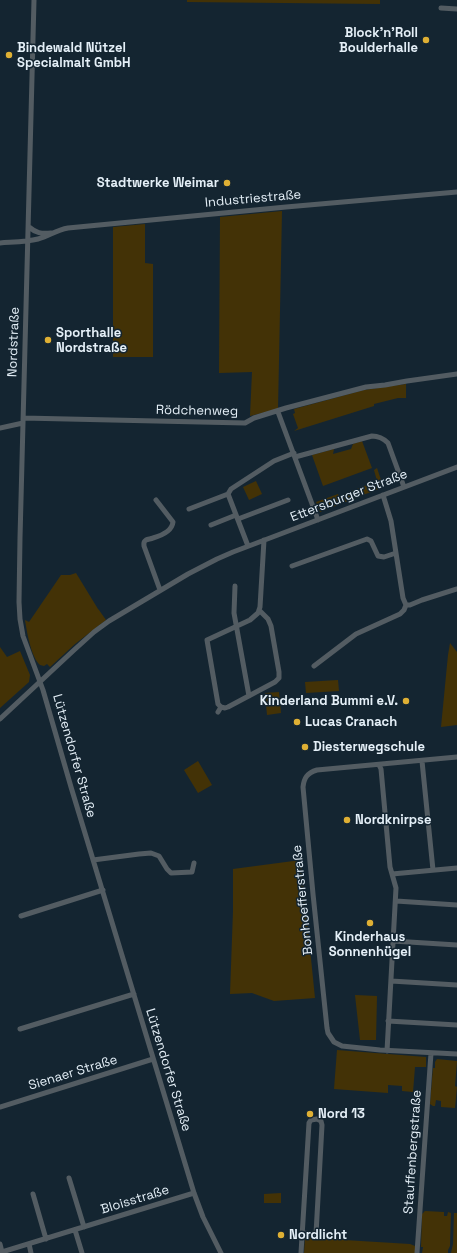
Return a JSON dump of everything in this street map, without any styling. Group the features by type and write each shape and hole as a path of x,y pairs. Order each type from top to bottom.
{"street":[{"name":"Nordstraße","path":"34,0 19,602 20,619 25,642 40,681"},
{"path":"441,8 457,9"},
{"name":"Industriestraße","path":"0,243 37,240 59,230 68,228 457,192"},
{"name":"Industriestraße","path":"29,227 34,232 41,234 52,233"},
{"name":"Rödchenweg","path":"0,428 23,421 245,423 254,418 278,412 286,408 366,387 457,374"},
{"path":"278,412 318,520"},
{"path":"189,509 228,494 231,488 274,461 372,436 385,439 388,443 404,487"},
{"name":"Ettersburger Straße","path":"0,719 94,632 109,621 160,590 211,562 248,546 457,467"},
{"path":"228,494 248,546"},
{"path":"314,666 356,634 403,612 406,605 403,598 391,521 383,495"},
{"path":"156,500 173,522 172,527 168,531 145,541 144,543 160,590"},
{"path":"211,525 288,500"},
{"path":"292,566 367,539 371,541 378,556 384,557 396,553"},
{"path":"259,610 268,619 271,626 280,675 276,682 228,707 220,709 207,640 250,620 259,610 264,540"},
{"path":"235,586 234,613 250,696"},
{"path":"406,605 457,589"},
{"name":"Lützendorfer Straße","path":"40,681 194,1193 204,1220 221,1253"},
{"name":"Bonhoefferstraße","path":"457,757 312,771 304,780 303,787 328,1033 334,1042 342,1046 387,1051 457,1054"},
{"path":"422,761 433,870"},
{"path":"379,765 381,769 390,866 396,888 387,1051"},
{"path":"94,860 151,853 159,856 171,873 192,872 194,863"},
{"path":"392,874 457,868"},
{"path":"21,916 103,890"},
{"path":"396,901 457,905"},
{"path":"393,941 457,945"},
{"path":"391,981 457,985"},
{"path":"20,1029 134,994"},
{"path":"388,1021 457,1025"},
{"name":"Stauffenbergstraße","path":"417,1253 431,1053"},
{"name":"Sienaer Straße","path":"0,1107 153,1059"},
{"path":"301,1253 302,1233 309,1123 311,1120 317,1119 321,1120 322,1125 316,1234 302,1233"},
{"path":"69,1178 84,1227"},
{"name":"Bloisstraße","path":"0,1244 2,1252 194,1193"},
{"path":"33,1194 46,1238"},
{"path":"75,1230 82,1253"},
{"path":"29,1244 31,1253"}],"shaded area":[{"path":"187,0 380,0 380,4 187,2"},
{"path":"282,211 278,409 250,416 252,372 219,373 220,217"},
{"path":"145,224 145,263 153,264 153,357 113,357 113,227"},
{"path":"406,384 406,398 398,398 374,404 374,406 294,431 298,428 293,414 295,413 294,409 364,390"},
{"path":"362,441 372,468 323,486 312,455 334,449 333,454 351,449 353,444"},
{"path":"377,468 382,483 380,484 381,488 320,512 316,502 338,494 339,496 377,481 374,470"},
{"path":"256,481 262,494 249,500 243,487"},
{"path":"76,573 106,620 75,644 50,667 47,664 44,666 40,665 32,650 25,620 29,622 61,575"},
{"path":"450,643 457,652 457,725 441,727 448,655"},
{"path":"0,647 7,657 20,651 30,675 29,682 0,708"},
{"path":"338,680 339,691 306,693 305,682"},
{"path":"279,692 281,713 267,715 265,693"},
{"path":"198,761 212,785 198,793 184,770"},
{"path":"301,860 315,998 274,1001 252,993 230,994 233,869"},
{"path":"355,995 377,996 376,1040 360,1040"},
{"path":"337,1050 426,1057 426,1067 415,1067 413,1092 402,1091 402,1086 388,1085 388,1093 334,1089"},
{"path":"437,1059 457,1061 455,1108 441,1107 441,1101 436,1100 435,1106 430,1104 433,1068 435,1068 435,1062"},
{"path":"281,1193 281,1203 264,1203 264,1194"},
{"path":"425,1211 444,1212 444,1216 447,1216 448,1212 451,1213 450,1246 448,1253 422,1253 422,1214"},
{"path":"454,1213 457,1213 457,1253 451,1253 453,1244"},
{"path":"307,1236 410,1244 415,1246 415,1253 304,1253 305,1238"}],"place":[{"name":"Block'n'Roll Boulderhalle","path":"426,40"},
{"name":"Bindewald Nützel Specialmalt GmbH","path":"9,55"},
{"name":"Stadtwerke Weimar","path":"227,183"},
{"name":"Sporthalle Nordstraße","path":"48,340"},
{"name":"Kinderland Bummi e.V.","path":"406,701"},
{"name":"Lucas Cranach","path":"297,722"},
{"name":"Diesterwegschule","path":"305,747"},
{"name":"Nordknirpse","path":"347,820"},
{"name":"Kinderhaus Sonnenhügel","path":"370,923"},
{"name":"Nord 13","path":"310,1114"},
{"name":"Nordlicht","path":"281,1235"}]}
